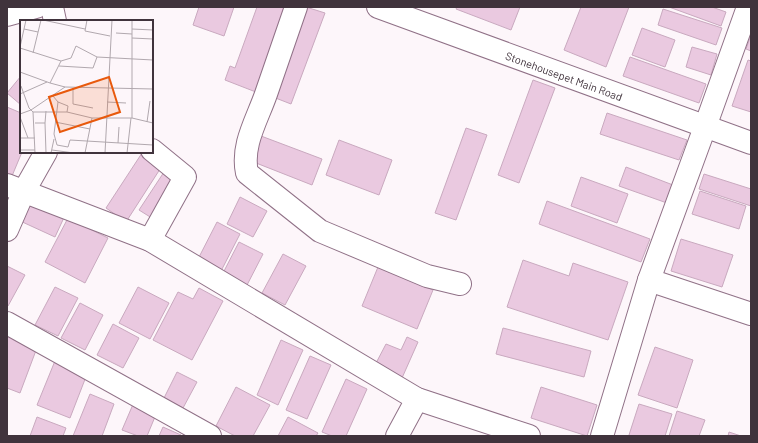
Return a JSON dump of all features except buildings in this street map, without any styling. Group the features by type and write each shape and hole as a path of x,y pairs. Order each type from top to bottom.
{"street":[{"path":"7,15 36,7"},
{"path":"52,7 55,20"},
{"path":"296,7 249,139 245,162 247,173 320,231 427,276 460,284"},
{"name":"Stonehousepet Main Road","path":"378,7 705,128 751,143"},
{"path":"602,436 649,280 748,7"},
{"path":"150,240 185,177 153,151"},
{"path":"7,230 15,188 45,153"},
{"path":"15,188 150,240 417,399 529,436"},
{"path":"649,280 751,314"},
{"path":"7,323 210,436"},
{"path":"397,436 417,399"}]}
